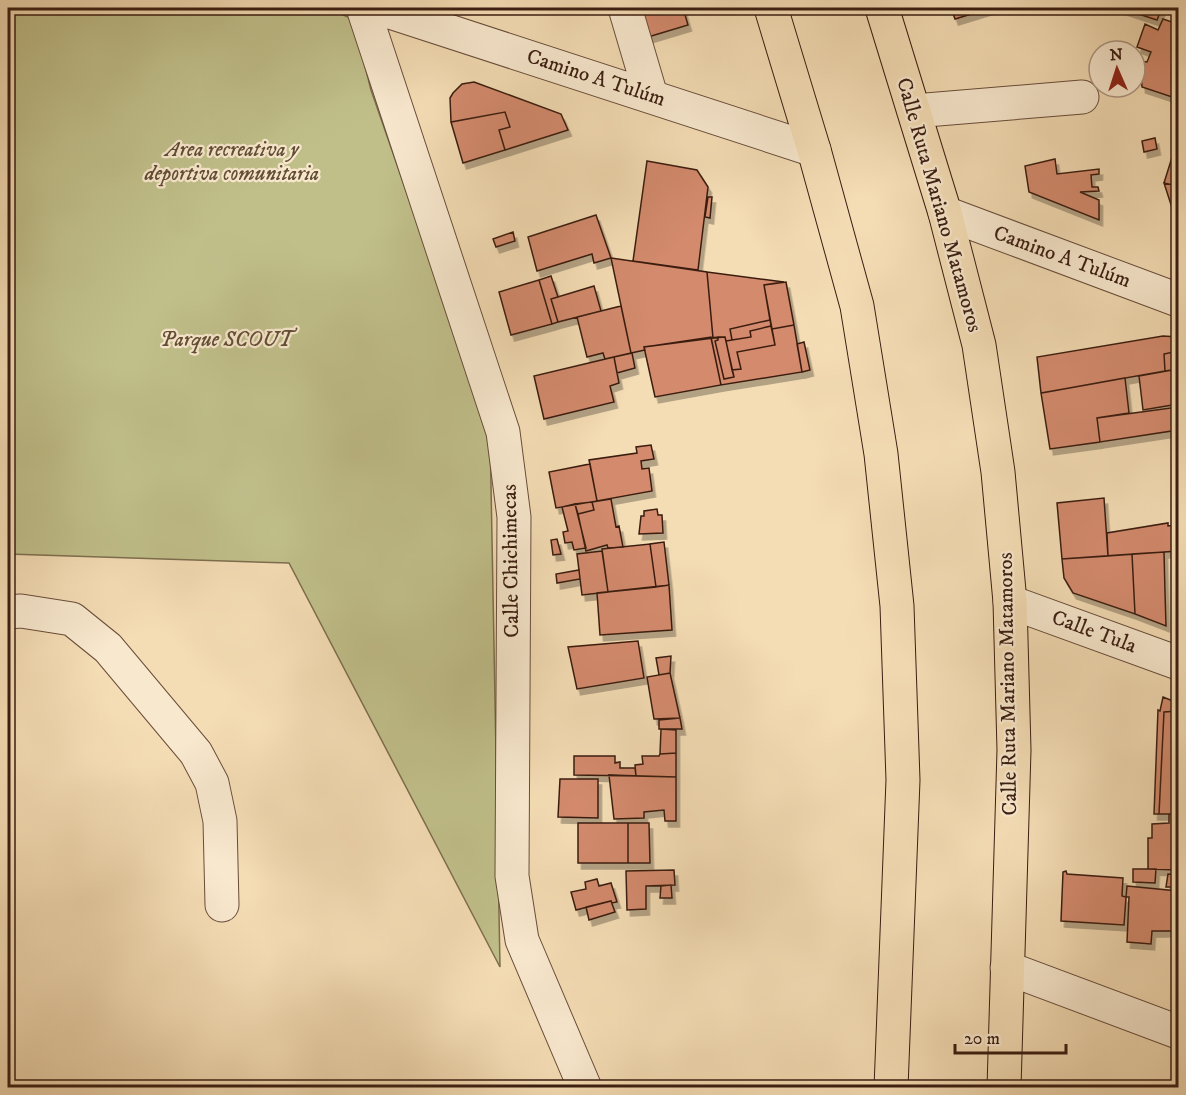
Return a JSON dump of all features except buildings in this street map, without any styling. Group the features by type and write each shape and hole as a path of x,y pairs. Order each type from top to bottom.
{"main road":[{"path":"771,8 814,150 856,306 881,454 897,606 903,780 891,1088"},
{"name":"Calle Ruta Mariano Matamoros","path":"882,8 945,213 979,345 998,472 1010,602 1014,750 1004,1088"}],"street":[{"name":"Calle Chichimecas","path":"363,8 503,432 514,517 512,876 522,940 585,1088"},
{"name":"Camino A Tulúm","path":"378,8 435,16 651,96 814,150"},
{"path":"625,8 651,96"},
{"path":"914,111 1082,97"},
{"name":"Camino A Tulúm","path":"945,213 1179,300"},
{"name":"Calle Tula","path":"1010,602 1179,663"},
{"path":"8,612 21,611 72,619 108,648 196,753 212,783 220,820 222,904"},
{"path":"1007,968 1179,1032"}],"green space":[{"name":"Parque SCOUT","path":"8,8 326,8 353,19 371,90 490,432 500,967 289,563 8,554"}],"park label":[{"name":"Area recreativa y deportiva comunitaria","path":"232,162"}]}
